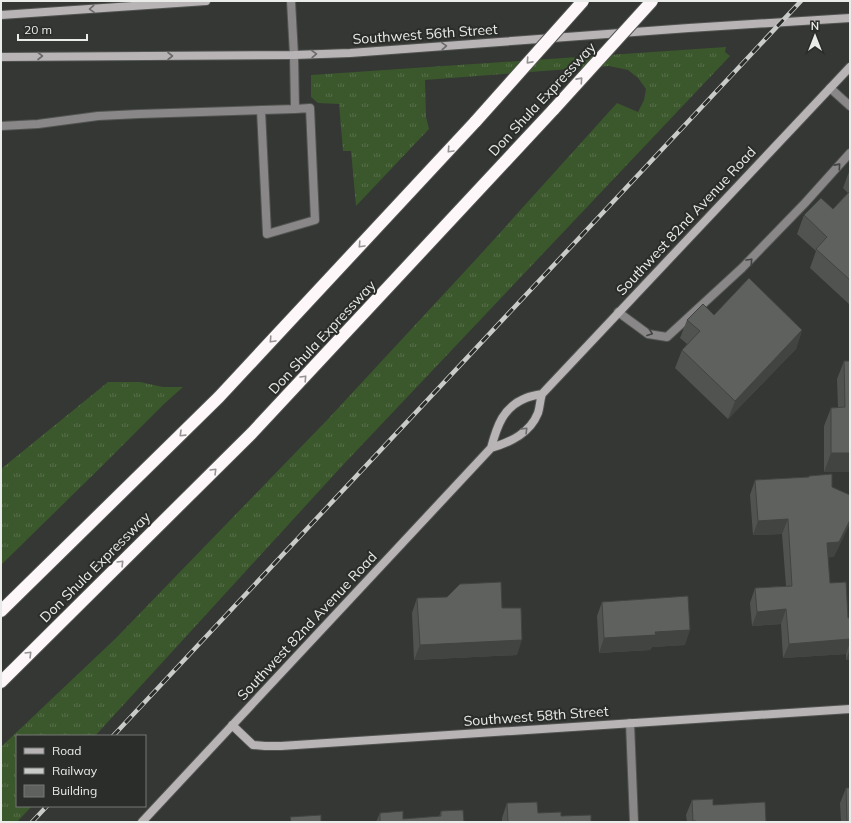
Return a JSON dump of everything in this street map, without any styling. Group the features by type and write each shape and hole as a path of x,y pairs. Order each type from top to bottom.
{"highway":[{"path":"1,611 219,398 476,121 583,1"},
{"name":"Don Shula Expressway","path":"1,682 252,433 554,109 652,1"}],"street":[{"path":"1,15 206,1"},
{"path":"291,1 295,109"},
{"name":"Southwest 56th Street","path":"1,57 294,55 350,53 689,28 850,18"},
{"name":"Southwest 82nd Avenue Road","path":"491,448 518,437 527,429 533,422 538,412 542,394 850,67"},
{"path":"830,88 850,106"},
{"path":"1,126 38,124 98,116 310,108 314,220 267,234 261,110"},
{"path":"618,312 648,334 666,337 742,268 805,203 850,153"},
{"name":"Southwest 82nd Avenue Road","path":"142,822 491,448 501,419 506,412 518,402 526,398 542,394"},
{"name":"Southwest 58th Street","path":"232,725 253,744 265,746 850,709"},
{"path":"630,723 634,822"}],"green space":[{"path":"726,47 725,52 730,56 342,466 96,735 16,735 16,807 31,807 17,822 1,822 1,747 116,638 328,419 479,256 617,103 638,112 644,100 646,89 638,78 628,70 609,66 425,80 426,117 429,129 356,206 351,151 343,151 339,104 318,103 311,97 311,75"},
{"path":"108,382 140,382 163,387 183,387 1,565 1,469"}],"building":[{"path":"850,191 850,280 816,249 827,237 804,215 821,198 833,209"},
{"path":"749,278 802,330 735,401 682,350 700,331 687,320 703,304 714,315"},
{"path":"844,361 850,361 850,453 831,453 831,408 845,407"},
{"path":"832,474 832,487 850,495 850,520 839,542 827,543 830,583 846,582 848,618 850,618 850,639 789,644 786,609 757,612 755,588 792,586 788,519 758,521 755,480 809,477"},
{"path":"501,582 502,608 521,608 522,640 420,645 417,598 447,597 460,584"},
{"path":"688,596 690,630 655,632 656,635 604,638 602,602"},
{"path":"846,788 850,788 850,822 847,822"},
{"path":"713,799 713,805 765,802 766,822 693,821 692,800"},
{"path":"537,802 538,813 561,812 561,816 591,815 591,822 508,822 507,803"},
{"path":"463,810 464,822 380,822 380,813 403,811 403,819 441,816 441,811"},
{"path":"321,815 321,822 291,822 290,817"}],"railway":[{"path":"114,735 801,1"},
{"path":"32,822 46,807"}]}
